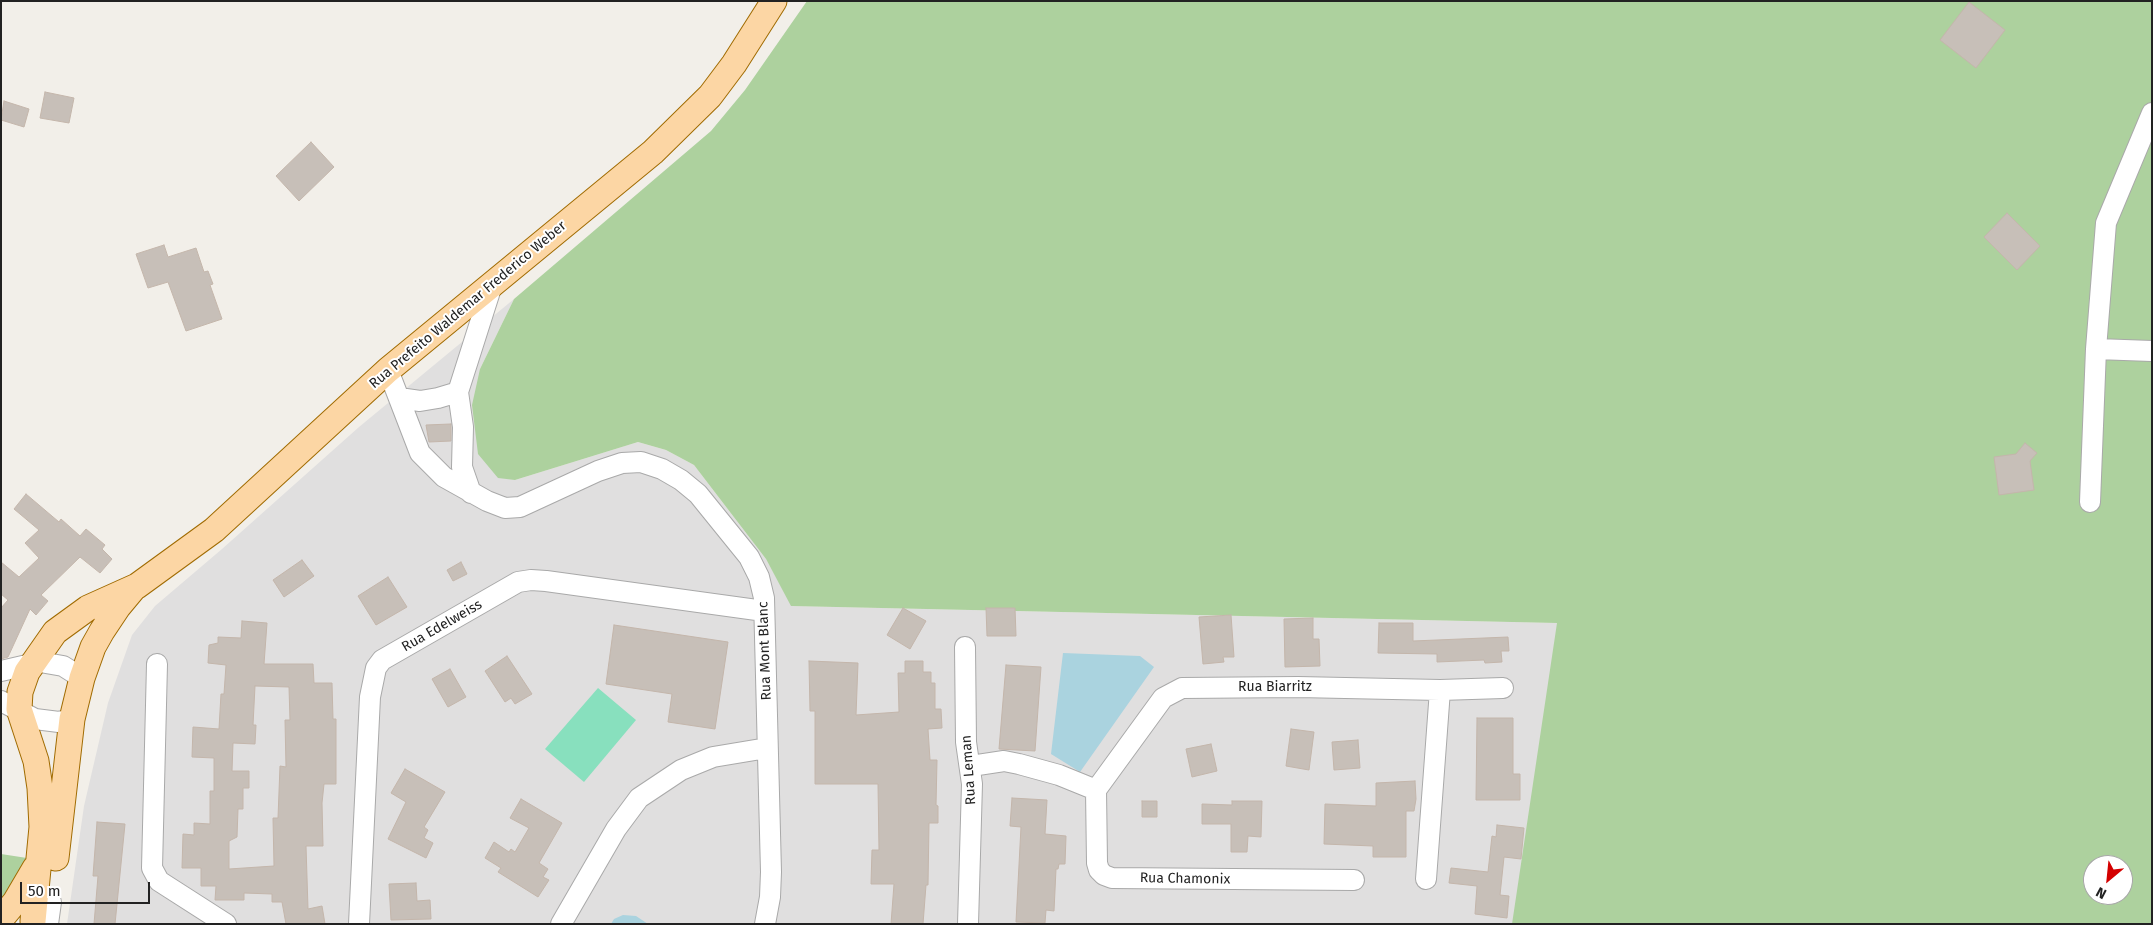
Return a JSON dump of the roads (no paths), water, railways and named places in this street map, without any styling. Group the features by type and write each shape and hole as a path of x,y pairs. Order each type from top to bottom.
{"main road":[{"name":"Rua Prefeito Waldemar Frederico Weber","path":"136,586 214,530 388,370 653,152 684,124 710,96 734,64 774,1"},
{"path":"1,919 47,866 36,761 10,705 20,692 30,666 55,632 88,608 136,586"},
{"path":"39,919 72,719 82,678 93,648 102,631 118,607 136,586"}],"street":[{"path":"2090,502 2096,349 2106,223 2152,113"},
{"path":"471,493 462,467 463,427 458,392 493,282"},
{"path":"2096,349 2152,351"},
{"name":"Rua Mont Blanc","path":"388,370 420,453 444,477 471,493 505,508 520,507 598,471 622,463 641,462 662,469 681,480 698,494 748,557 759,577 764,598 771,872 770,897 765,924"},
{"path":"399,398 420,401 458,392"},
{"name":"Rua Edelweiss","path":"359,924 370,697 376,668 382,660 518,582 531,580 764,611"},
{"name":"Rua Leman","path":"964,647 966,742 971,766 972,784 968,924"},
{"path":"1,671 30,666 40,662 63,666 82,678"},
{"path":"158,664 152,868 159,881 226,924"},
{"name":"Rua Biarritz","path":"1096,790 1163,698 1182,688 1298,686 1440,690 1502,688"},
{"path":"1426,879 1440,690"},
{"path":"10,705 35,718 50,722 72,719"},
{"path":"561,924 616,829 639,798 681,770 713,757 768,748"},
{"path":"971,766 1004,761 1052,773 1096,790"},
{"name":"Rua Chamonix","path":"1096,790 1097,863 1099,870 1104,875 1112,878 1354,880"}],"water":[{"path":"1063,653 1140,656 1154,667 1080,772 1051,754"},
{"path":"623,915 636,916 648,924 611,924 614,919"}]}
